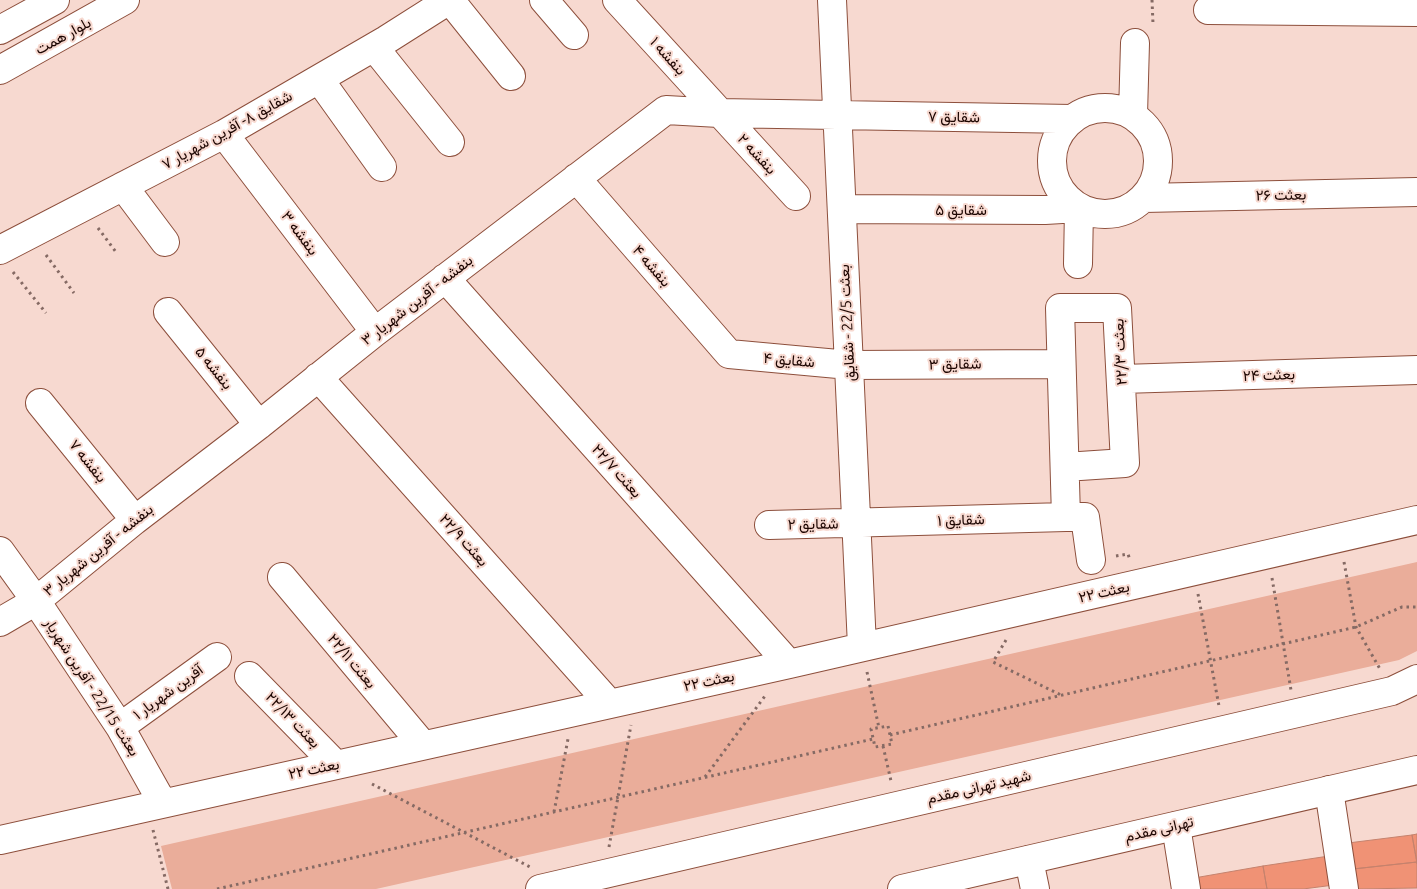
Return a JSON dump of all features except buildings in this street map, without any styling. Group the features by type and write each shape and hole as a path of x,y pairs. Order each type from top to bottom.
{"street":[{"name":"بلوار همت","path":"0,70 73,31 125,0"},
{"path":"450,0 511,76"},
{"name":"شقایق ۸- آفرین شهریار ۷","path":"6,260 30,235 224,134 374,47 450,0"},
{"path":"544,0 574,35"},
{"name":"بنفشه ۱","path":"617,0 719,113"},
{"name":"بعثت 22/5 - شقایق","path":"832,0 862,646"},
{"path":"0,30 52,1 73,31"},
{"path":"1208,10 1417,12"},
{"path":"1133,115 1136,43"},
{"path":"374,47 450,142"},
{"path":"319,79 382,167"},
{"path":"1102,107 1118,109 1133,115 1145,125 1154,138 1158,154 1158,169 1153,184 1144,198 1130,208 1114,214 1096,213 1080,208 1065,197 1056,182 1052,165 1053,148 1060,132 1072,119 1086,111 1102,107"},
{"name":"بنفشه - آفرین شهریار ۳","path":"0,622 36,601 135,520 260,425 375,332 666,110 837,115"},
{"name":"بنفشه ۲","path":"719,113 796,196"},
{"name":"شقایق ۷","path":"837,115 1072,119"},
{"name":"بنفشه ۳","path":"224,134 375,332"},
{"name":"بنفشه ۴","path":"576,178 729,354"},
{"path":"123,186 165,242"},
{"name":"بعثت ۲۶","path":"1144,198 1417,192"},
{"path":"1078,264 1080,208"},
{"name":"شقایق ۵","path":"842,209 1045,210 1080,208"},
{"name":"بعثت ۲۲/۷","path":"445,278 789,664"},
{"name":"بعثت ۲۲/۳","path":"1060,308 1118,308 1122,379 1125,463 1065,467 1060,308"},
{"name":"بنفشه ۵","path":"168,312 260,425"},
{"name":"شقایق ۴","path":"729,354 849,365"},
{"name":"شقایق ۳","path":"849,365 1061,364"},
{"name":"بعثت ۲۴","path":"1122,379 1417,370"},
{"name":"بعثت ۲۲/۹","path":"318,377 609,703"},
{"name":"بنفشه ۷","path":"40,403 135,520"},
{"path":"1065,467 1066,517"},
{"name":"شقایق ۱","path":"856,523 1085,517 1091,560"},
{"name":"بعثت ۲۲","path":"0,840 422,744 1024,611 1417,520"},
{"name":"شقایق ۲","path":"769,525 856,523"},
{"name":"بعثت 22/15 - آفرین شهریار","path":"0,551 36,601 120,727 154,804"},
{"name":"بعثت ۲۲/۱۱","path":"282,577 422,744"},
{"name":"آفرین شهریار ۱","path":"120,727 217,657"},
{"name":"بعثت ۲۲/۱۳","path":"249,676 336,765"},
{"name":"شهید تهرانی مقدم","path":"552,886 1392,691 1417,679"},
{"name":"تهرانی مقدم","path":"902,889 1417,770"},
{"path":"1330,790 1344,889"},
{"path":"1176,826 1186,889"},
{"path":"1029,860 1035,889"}],"path":[{"path":"30,235 74,293"},
{"path":"6,260 46,314"},
{"path":"1340,538 1356,627 1392,691"},
{"path":"1268,555 1295,714"},
{"path":"1193,572 1224,730"},
{"path":"890,734 1356,627 1402,607 1417,606"},
{"path":"1024,611 993,662 1061,695"},
{"path":"862,646 879,728"},
{"path":"704,777 766,694"},
{"path":"603,874 636,697"},
{"path":"554,812 573,712"},
{"path":"888,726 892,744 874,747 871,729 879,728 888,726"},
{"path":"217,889 873,738"},
{"path":"883,746 896,806"},
{"path":"370,783 463,833 552,886"},
{"path":"154,804 168,889"}],"shaded area":[{"path":"1417,562 1417,651 1399,660 376,889 172,889 161,846"}]}
